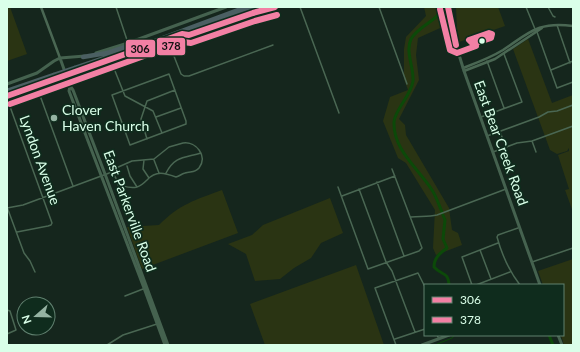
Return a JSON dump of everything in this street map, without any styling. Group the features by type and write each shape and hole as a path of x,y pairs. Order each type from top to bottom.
{"highway":[{"path":"7,91 76,70 169,37 246,7"},
{"path":"84,57 107,53 182,34 258,7"},
{"path":"182,34 189,35 253,13 276,7"},
{"path":"100,70 111,64 163,44 169,37"},
{"path":"7,99 22,90 55,77"}],"main road":[{"path":"7,84 38,73 60,58 84,57 128,43 226,7"},
{"path":"7,99 38,90 70,86 100,70 276,7"},
{"name":"East Bear Creek Road","path":"448,7 463,69 540,284"},
{"name":"East Parkerville Road","path":"60,58 70,86 69,91 74,98 94,157 103,175 132,250 166,344"},
{"name":"East Parkerville Road","path":"89,139 102,167 103,175"},
{"path":"94,157 97,158 102,167"},
{"path":"422,345 438,337"}],"street":[{"path":"41,7 60,58"},
{"path":"116,7 128,43"},
{"path":"300,7 339,113"},
{"path":"379,7 407,84"},
{"path":"526,7 537,32 557,88 573,82"},
{"path":"548,7 555,17"},
{"path":"463,69 502,51 535,28 557,25 573,26"},
{"path":"557,25 570,63"},
{"path":"463,69 487,63 504,54 544,27"},
{"path":"170,46 181,74 188,76 273,45"},
{"path":"480,117 522,102 502,51"},
{"path":"486,59 504,108"},
{"path":"550,70 573,62"},
{"path":"113,66 125,96 153,111 162,133"},
{"path":"169,74 175,90 186,124 130,145 112,95 122,90 169,74"},
{"path":"38,90 73,186"},
{"path":"147,139 141,119 145,106 149,100 175,90"},
{"name":"Lyndon Avenue","path":"7,99 51,220 51,225 17,232"},
{"path":"487,136 539,117 548,112 573,105"},
{"path":"156,116 181,107"},
{"path":"493,152 522,142 532,141 573,126"},
{"path":"500,132 506,147"},
{"path":"532,141 536,152"},
{"path":"35,272 24,253 7,208 23,204 112,172 116,168 132,162 154,159 169,148 185,143 195,145 201,153 200,165 196,170 186,172 176,177 166,173 159,173 137,187 132,188 118,185 112,172"},
{"path":"166,173 170,165 180,158 201,153"},
{"path":"154,159 159,173"},
{"path":"144,160 143,169 149,178"},
{"path":"126,165 130,176 137,187"},
{"path":"338,187 368,269 419,251 422,248 392,169"},
{"path":"342,196 395,176"},
{"path":"377,182 404,256"},
{"path":"359,189 386,262 392,271 415,332"},
{"path":"410,218 436,215 506,189"},
{"path":"519,284 510,272 497,237 498,235 520,227"},
{"path":"472,284 462,256 498,243"},
{"path":"532,262 573,248"},
{"path":"480,250 491,279"},
{"path":"478,284 510,272"},
{"path":"396,345 375,288 418,273 424,285"},
{"path":"125,296 146,288"},
{"path":"7,334 16,330 8,310"},
{"path":"107,345 121,336 158,324"},
{"path":"394,340 424,329"},
{"path":"121,336 123,340"}],"green space":[{"path":"7,7 10,7 27,54 7,61"},
{"path":"424,7 446,7 449,24 418,38 416,55 419,80 399,119 405,125 406,135 449,208 452,230 458,233 462,245 436,255 433,248 435,210 406,163 398,158 383,121 390,97 408,90 404,79 404,49 406,37 426,16"},
{"path":"456,7 498,7 505,26 459,42"},
{"path":"528,39 552,103 573,95 573,212 565,190 569,189 558,155 569,151 569,148 567,151 557,154 550,150 513,49"},
{"path":"222,190 238,233 142,269 127,227 159,225 181,207"},
{"path":"330,198 343,233 321,243 311,258 294,268 280,279 255,281 246,254 228,244 252,235 263,225"},
{"path":"573,259 573,344 564,345 561,336 564,336 564,284 543,284 538,271"},
{"path":"356,265 384,345 265,345 250,304"}],"waterway":[{"path":"442,212 432,190 402,150 395,132 394,122 397,112 412,87 413,76 409,54 409,44 411,39 414,34 437,16 443,7"},
{"path":"443,215 445,220 443,239 447,248 438,256 434,267 446,276 449,284"},
{"path":"435,345 454,336"},
{"path":"549,336 553,345"}],"transit line":[{"name":"306","path":"7,96 182,34 189,35 275,7"},
{"name":"306","path":"448,7 456,45"},
{"name":"378","path":"440,9 450,50 457,53 476,46"},
{"name":"378","path":"10,104 183,42 191,43 277,15"},
{"name":"306","path":"489,33 492,34 491,38 473,44 469,40 489,33"}],"place":[{"name":"Clover Haven Church","path":"54,118"}]}
